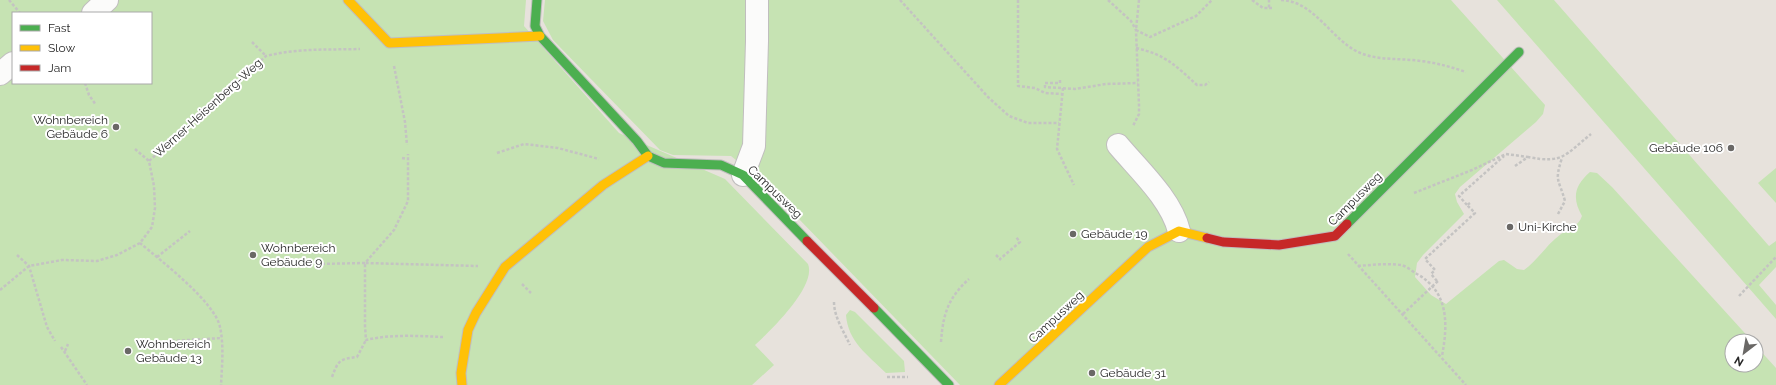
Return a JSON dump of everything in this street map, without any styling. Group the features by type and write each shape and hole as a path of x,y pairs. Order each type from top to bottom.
{"street":[{"path":"94,12 107,0"},
{"path":"348,0 389,43 540,36"},
{"path":"462,385 468,330 476,313 505,267 603,184 648,156 632,135 540,36 535,26 537,0"},
{"path":"743,175 754,146 757,0"},
{"name":"Campusweg","path":"999,385 1148,247 1179,231 1223,242 1279,245 1335,236 1519,52"},
{"path":"0,74 12,64"},
{"path":"1118,145 1170,207 1176,219 1179,231"},
{"name":"Campusweg","path":"648,156 664,162 721,164 743,175 949,385"}],"path":[{"path":"9,0 19,12"},
{"path":"900,0 988,97 1009,116 1028,123 1059,123"},
{"path":"1018,0 1018,86 1034,88 1045,94 1062,94"},
{"path":"1108,0 1131,21 1136,30 1150,37 1196,16 1212,0"},
{"path":"1118,145 1128,136 1139,114 1136,30 1139,0"},
{"path":"1252,0 1263,8 1273,8"},
{"path":"1269,0 1269,8"},
{"path":"1281,0 1292,0 1323,22 1343,43 1359,52 1378,58 1438,64 1491,79"},
{"name":"Werner-Heisenberg-Weg","path":"252,42 266,56"},
{"path":"389,43 405,122 407,145"},
{"name":"Werner-Heisenberg-Weg","path":"149,161 266,56 288,51 311,49 360,49 389,43"},
{"path":"1136,48 1153,52 1171,60 1197,85 1205,85 1209,82"},
{"path":"1060,80 1060,83 1045,83 1045,87 1075,89 1106,84 1138,83"},
{"path":"85,84 89,95 96,105"},
{"path":"1063,88 1056,149 1074,185"},
{"path":"1410,194 1472,170 1506,154 1545,161 1562,158 1591,134"},
{"path":"497,153 524,144 539,145 558,148 631,167"},
{"name":"Werner-Heisenberg-Weg","path":"0,290 29,266 62,260 97,261 118,255 140,243 152,227 155,208 154,186 149,161 134,149"},
{"path":"332,375 334,367 343,359 356,357 366,340 365,264 394,230 408,201 408,154"},
{"path":"1403,314 1438,280 1431,274 1435,270 1425,259 1475,213 1469,204 1459,196 1506,154"},
{"path":"1515,166 1528,157"},
{"path":"402,158 407,159"},
{"path":"1558,214 1566,201 1563,191 1558,183 1557,173 1562,158"},
{"path":"157,257 190,230"},
{"path":"1335,236 1358,266 1442,356 1466,385"},
{"path":"996,255 1001,260 1020,242 1016,237"},
{"path":"140,243 190,286 208,306 220,325 222,338 221,385"},
{"path":"17,255 29,266 47,327 55,341"},
{"path":"1739,296 1776,258"},
{"path":"317,264 505,267 531,293"},
{"path":"1358,266 1403,265 1432,285 1442,302 1446,317 1446,336 1442,356"},
{"path":"933,369 938,362 940,353 942,326 945,311 956,293 969,279"},
{"path":"366,340 416,336 466,338"},
{"path":"172,341 222,338"},
{"path":"65,350 68,344"},
{"path":"61,347 65,350 87,385"},
{"path":"887,377 913,377"}],"green space":[{"path":"0,0 526,0 524,26 619,133 725,179 808,264 809,273 806,284 799,296 781,319 755,345 774,365 752,385 0,385"},
{"path":"545,0 1451,0 1545,105 1543,114 1536,122 1460,187 1455,194 1457,202 1464,214 1423,255 1417,263 1415,277 1431,295 1446,304 1499,261 1504,260 1517,269 1524,270 1534,262 1551,242 1578,223 1582,216 1577,204 1576,192 1581,182 1590,172 1597,173 1612,187 1745,333 1724,333 1724,373 1764,373 1764,355 1776,368 1776,385 960,385 763,182 731,156 673,155 660,150 553,40 543,21"},
{"path":"1497,0 1554,0 1769,246 1776,241 1776,267 1759,285 1776,305 1776,319"},
{"path":"1776,168 1776,203 1758,183"},
{"path":"850,310 855,312 904,361 905,372 886,373 866,354 855,340 848,325 846,315"}],"traffic: fast":[{"path":"537,0 535,26 540,36 637,141 648,156 664,163 721,165 743,175 807,241"},
{"path":"1347,224 1519,52"},
{"path":"874,308 949,385"}],"traffic: slow":[{"path":"348,0 389,43 540,36"},
{"path":"462,385 461,373 468,330 476,313 505,267 603,185 648,156"},
{"path":"999,385 1148,247 1179,231 1207,238"}],"traffic: jam":[{"path":"1207,238 1223,242 1279,245 1335,236 1347,224"},
{"path":"807,241 874,308"}],"place":[{"name":"Wohnbereich Gebäude 6","path":"116,127"},
{"name":"Gebäude 106","path":"1731,148"},
{"name":"Uni-Kirche","path":"1510,227"},
{"name":"Gebäude 19","path":"1073,234"},
{"name":"Wohnbereich Gebäude 9","path":"253,255"},
{"name":"Wohnbereich Gebäude 13","path":"128,351"},
{"name":"Gebäude 31","path":"1092,373"}]}
